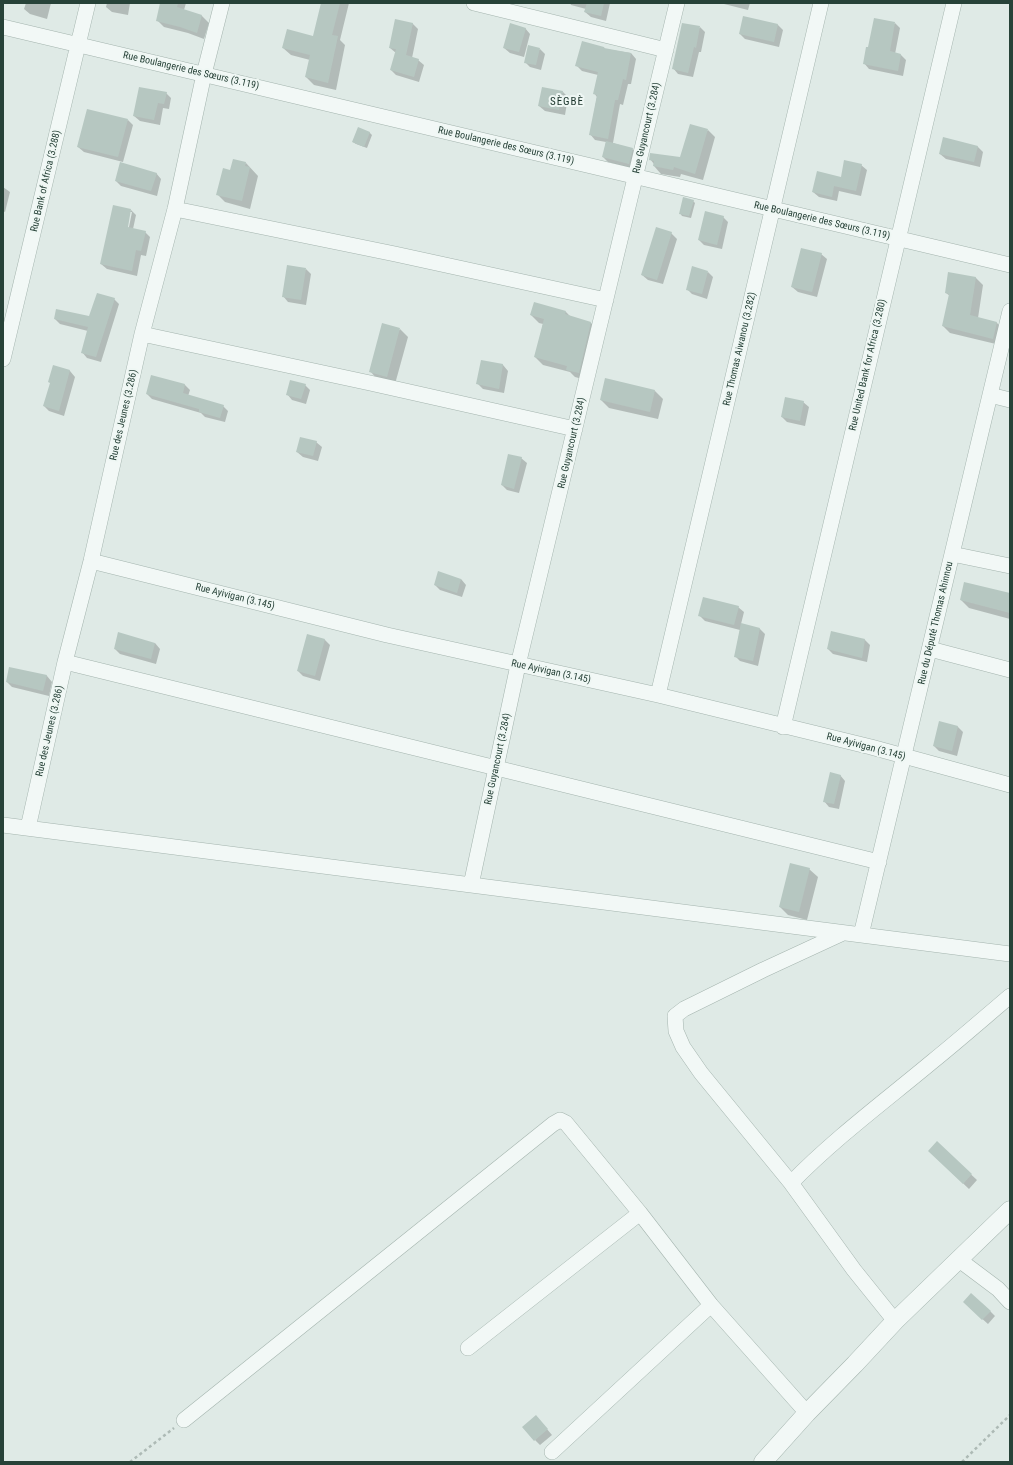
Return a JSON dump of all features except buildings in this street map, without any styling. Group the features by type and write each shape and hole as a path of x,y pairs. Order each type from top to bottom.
{"street":[{"name":"Rue Bank of Africa (3.288)","path":"3,359 88,3"},
{"name":"Rue des Jeunes (3.286)","path":"28,828 65,662 91,562 142,334 175,209 204,74 222,3"},
{"path":"474,3 666,50"},
{"name":"Rue Guyancourt (3.284)","path":"471,885 518,665 677,3"},
{"name":"Rue Thomas Aiwanou (3.282)","path":"658,695 821,3"},
{"name":"Rue United Bank for Africa (3.280)","path":"783,727 954,3"},
{"name":"Rue Boulangerie des Sœurs (3.119)","path":"3,27 1010,265"},
{"path":"175,209 395,254 606,300"},
{"name":"Rue du Député Thomas Ahinnou","path":"861,935 1010,311"},
{"path":"142,334 370,382 575,429"},
{"path":"990,395 1010,400"},
{"path":"952,554 1010,566"},
{"name":"Rue Ayivigan (3.145)","path":"91,562 387,635 658,695 783,727 871,747 1010,785"},
{"path":"930,649 1010,670"},
{"path":"65,662 879,862"},
{"path":"3,825 1010,954"},
{"path":"843,933 684,1009 675,1016 676,1031 683,1047 701,1073 791,1183 854,1270 895,1321"},
{"path":"791,1183 813,1160 850,1128 1010,996"},
{"path":"184,1420 560,1120 566,1123 640,1213 712,1305 807,1413"},
{"path":"763,1462 807,1413 895,1321 1010,1210"},
{"path":"468,1348 640,1213"},
{"path":"958,1259 998,1289 1010,1302"},
{"path":"552,1452 712,1305"}],"path":[{"path":"962,1462 1010,1415"},
{"path":"130,1462 184,1420"}],"district":[{"name":"SÈGBÈ","path":"567,102"}]}
